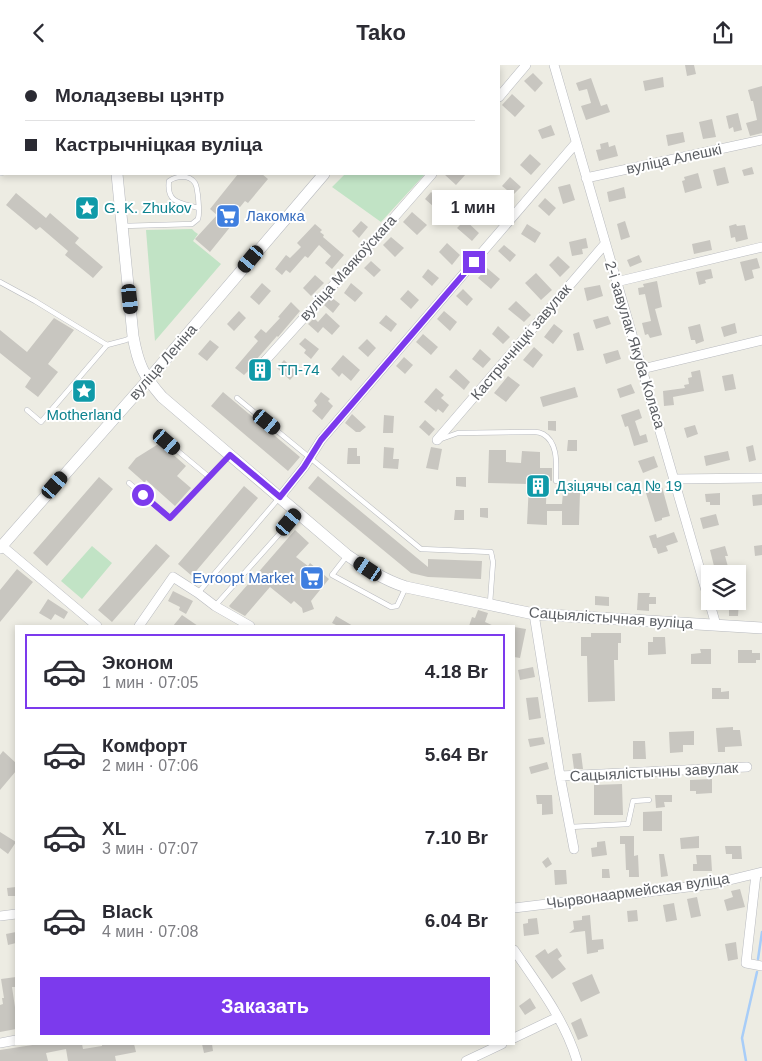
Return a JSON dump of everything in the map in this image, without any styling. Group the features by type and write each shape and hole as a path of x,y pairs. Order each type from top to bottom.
{"main road":[{"name":"Сацыялістычная вуліца","path":"117,175 133,336 140,364 148,380 162,397 347,555 393,583 534,614 762,628"},
{"name":"вуліца Леніна","path":"1,547 148,380 323,175"}],"street":[{"path":"500,96 526,65"},
{"name":"2-і завулак Якуба Коласа","path":"554,65 716,625"},
{"name":"вуліца Алешкі","path":"586,178 762,140"},
{"path":"280,497 311,458 321,440 576,143"},
{"name":"вуліца Маякоўскага","path":"264,362 431,175"},
{"name":"Кастрычніцкі завулак","path":"437,440 605,244"},
{"path":"616,282 762,247"},
{"path":"642,369 762,340"},
{"path":"674,479 762,478"},
{"path":"1,547 96,625"},
{"path":"140,625 173,577 215,606 248,625"},
{"name":"Сацыялістычны завулак","path":"534,614 560,776 574,849"},
{"name":"Сацыялістычны завулак","path":"560,776 748,767"},
{"path":"759,873 746,963 762,966"},
{"name":"Чырвонаармейская вуліца","path":"515,908 713,884 759,873"},
{"path":"0,916 15,913"},
{"path":"515,951 558,1017 572,1045 577,1061"},
{"path":"515,1038 558,1017"},
{"path":"0,1043 15,1040"},
{"path":"466,1061 500,1045"}],"lane":[{"path":"122,225 192,224 198,219 199,208 196,184 191,179 173,178 168,189 174,201 199,208"},
{"path":"0,282 107,345"},
{"path":"27,411 41,422 107,345 133,336"},
{"path":"237,398 421,549 491,552 493,562 490,604"},
{"path":"437,440 458,433 535,432 544,434 549,439 556,453 556,481"},
{"path":"167,442 209,477"},
{"path":"130,483 170,518 230,455"},
{"path":"198,593 280,497"},
{"path":"215,606 298,512"},
{"path":"347,555 332,575 391,607 397,605 406,587"},
{"path":"570,827 628,824 633,801 649,800"}],"green space":[{"path":"344,175 424,175 381,222 332,187"},
{"path":"192,229 198,234 193,241 221,264 155,341 146,230"},
{"path":"92,546 112,563 82,599 61,581"}],"building":[{"path":"685,65 694,65 696,74 687,76"},
{"path":"533,73 543,83 535,92 524,81"},
{"path":"663,77 664,87 645,91 643,81"},
{"path":"591,78 601,106 607,104 610,112 586,120 581,106 591,103 587,89 579,91 576,83"},
{"path":"762,86 762,133 750,136 746,123 757,120 753,101 751,101 748,90"},
{"path":"512,94 525,106 515,117 502,105"},
{"path":"738,113 742,130 734,132 733,127 729,129 726,116"},
{"path":"712,119 716,137 703,139 699,122"},
{"path":"551,125 555,135 542,139 538,130"},
{"path":"683,132 685,142 668,146 666,135"},
{"path":"608,142 609,147 615,145 618,156 599,161 596,150 601,149 600,144"},
{"path":"530,154 541,164 531,175 520,165"},
{"path":"725,167 729,183 717,186 713,170"},
{"path":"752,167 754,174 744,176 742,170"},
{"path":"698,173 702,188 685,193 682,181 685,180 684,177"},
{"path":"237,175 263,175 268,179 248,203 245,201 227,223 231,226 210,252 195,239 217,215 210,209"},
{"path":"445,175 465,175 456,185"},
{"path":"510,177 521,187 513,195 502,186"},
{"path":"570,184 575,200 563,204 558,187"},
{"path":"624,187 626,198 609,202 607,192"},
{"path":"431,192 440,200 434,207 425,199"},
{"path":"16,193 46,218 50,213 79,238 75,243 103,267 93,278 65,255 68,251 40,227 36,230 6,205"},
{"path":"545,198 556,208 549,216 538,206"},
{"path":"488,200 499,210 491,219 480,209"},
{"path":"412,212 427,225 417,235 403,222"},
{"path":"465,220 479,233 472,241 457,228"},
{"path":"361,221 368,227 359,238 352,231"},
{"path":"625,221 630,237 621,240 617,224"},
{"path":"315,224 322,230 320,232 324,235 323,237 344,255 332,269 325,263 331,256 319,245 308,258 305,256 290,273 286,270 282,275 275,269 286,255 290,258 301,247 297,243"},
{"path":"527,224 541,233 535,243 521,234"},
{"path":"736,224 737,226 745,225 748,239 736,242 735,237 731,238 729,226"},
{"path":"391,237 404,248 395,257 383,245"},
{"path":"586,238 588,248 582,249 583,254 572,256 569,242"},
{"path":"710,240 712,250 694,254 692,244"},
{"path":"447,243 460,255 452,265 439,252"},
{"path":"504,245 516,255 510,262 498,251"},
{"path":"639,255 642,262 630,267 627,260"},
{"path":"558,256 570,267 560,277 549,265"},
{"path":"757,258 760,268 752,270 754,278 745,281 740,262"},
{"path":"371,261 381,270 374,277 364,268"},
{"path":"487,268 500,279 491,289 478,278"},
{"path":"428,269 439,278 432,286 422,277"},
{"path":"711,269 713,278 705,280 706,283 699,285 696,272"},
{"path":"536,273 552,290 541,300 525,283"},
{"path":"315,275 324,283 311,296 303,288"},
{"path":"657,281 662,307 655,309 662,335 650,338 648,334 645,335 642,323 651,321 645,294 639,295 638,288 644,287 643,284"},
{"path":"262,283 271,291 259,305 250,297"},
{"path":"351,283 363,293 355,302 344,293"},
{"path":"600,285 603,296 587,301 584,288"},
{"path":"463,289 473,299 467,306 456,296"},
{"path":"408,290 419,300 411,309 400,299"},
{"path":"331,297 340,304 333,313 324,305"},
{"path":"516,301 531,315 524,322 508,309"},
{"path":"291,302 300,311 256,360 260,367 267,370 260,377 250,369 244,375 235,368 258,341 254,337 261,329 266,333"},
{"path":"239,311 246,318 234,331 227,324"},
{"path":"444,311 457,322 450,331 437,319"},
{"path":"326,313 340,326 332,335 323,327 318,333 308,324 314,318 318,322"},
{"path":"386,315 397,324 391,332 379,323"},
{"path":"608,316 611,324 596,329 593,320"},
{"path":"54,318 74,330 48,364 58,372 38,397 25,387 31,378 0,353 0,330 27,352"},
{"path":"735,323 737,333 724,337 721,327"},
{"path":"554,324 563,331 553,344 544,337"},
{"path":"700,324 704,341 696,344 695,340 691,340 688,327"},
{"path":"498,326 510,337 503,344 492,334"},
{"path":"579,332 584,350 577,351 573,334"},
{"path":"423,334 438,347 431,355 416,342"},
{"path":"305,338 319,349 311,359 304,353 306,350 299,344"},
{"path":"367,339 376,348 368,357 358,348"},
{"path":"210,340 219,347 207,361 198,354"},
{"path":"534,347 543,355 533,368 523,360"},
{"path":"480,349 491,359 483,368 472,359"},
{"path":"618,350 621,359 606,364 603,354"},
{"path":"343,355 360,370 351,381 342,373 339,377 331,369"},
{"path":"404,357 413,365 405,374 396,366"},
{"path":"284,360 297,372 290,380 277,368"},
{"path":"456,369 470,382 464,390 449,377"},
{"path":"700,370 704,391 673,397 674,405 664,406 663,391 685,388 684,385 689,384 688,378 692,377 691,372"},
{"path":"733,374 736,389 725,391 722,376"},
{"path":"508,376 520,385 506,402 494,393"},
{"path":"631,384 635,393 620,398 617,389"},
{"path":"575,387 578,397 543,407 540,397"},
{"path":"436,388 444,395 441,398 449,405 443,413 438,409 436,412 424,402"},
{"path":"223,392 300,457 288,471 211,406"},
{"path":"321,392 330,399 328,401 333,406 322,420 312,411 317,405 314,401"},
{"path":"639,409 642,418 635,421 640,436 646,434 648,442 634,446 628,426 625,427 621,415"},
{"path":"352,414 366,427 360,432 356,432 345,423"},
{"path":"384,415 394,416 393,433 383,433"},
{"path":"425,420 435,429 429,436 419,427"},
{"path":"548,421 556,421 556,431 548,430"},
{"path":"695,425 698,434 687,438 684,428"},
{"path":"568,440 577,440 577,451 567,451"},
{"path":"160,443 186,466 177,476 191,488 175,506 146,480 145,483 128,468 136,458"},
{"path":"753,445 756,460 749,462 746,447"},
{"path":"384,447 394,448 393,459 399,459 398,469 383,468"},
{"path":"431,447 442,449 438,470 426,468"},
{"path":"348,448 357,448 360,464 347,464"},
{"name":"Дзіцячы сад № 19","path":"489,450 506,450 506,462 521,463 522,451 540,452 540,468 552,468 552,481 547,480 546,504 562,504 563,492 580,492 579,525 562,525 562,511 547,511 547,525 527,524 529,484 488,483"},
{"path":"728,451 730,460 706,466 704,456"},
{"path":"654,456 658,467 643,473 638,461"},
{"path":"318,476 428,567 428,559 482,561 481,579 428,577 411,573 308,488"},
{"path":"99,477 113,489 47,566 33,553"},
{"path":"456,477 466,477 466,487 456,486"},
{"path":"244,486 258,498 192,576 178,564"},
{"path":"662,487 670,516 655,522 646,493"},
{"path":"720,493 720,505 710,505 710,502 706,502 705,494"},
{"path":"762,494 762,505 753,506 752,495"},
{"path":"480,508 488,508 488,518 480,517"},
{"path":"455,510 464,510 464,520 454,520"},
{"path":"716,514 719,525 703,529 700,518"},
{"path":"295,530 309,543 296,557 308,566 310,563 329,579 311,601 314,609 303,613 302,608 294,601 291,604 270,587 245,616 231,608 229,606"},
{"path":"674,532 678,542 666,546 668,551 658,554 656,548 653,548 649,536 656,534 657,538"},
{"path":"156,544 170,556 112,622 98,610"},
{"path":"762,545 762,555 755,556 754,546"},
{"path":"725,546 728,556 725,556 728,565 714,565 710,550"},
{"path":"17,569 33,582 0,622 0,590"},
{"path":"173,591 193,601 186,614 179,610 180,607 168,601"},
{"path":"638,593 650,593 649,597 656,597 656,604 649,604 649,611 637,610"},
{"path":"595,596 609,597 609,606 595,605"},
{"path":"48,599 68,612 64,619 55,614 51,620 39,613"},
{"path":"478,610 488,613 485,622 492,625 469,625 472,617 475,618"},
{"path":"729,610 738,610 738,616 729,616"},
{"path":"182,615 197,625 174,625"},
{"path":"336,616 351,625 336,625 332,623"},
{"path":"515,627 526,629 520,658 515,657"},
{"path":"591,633 621,633 621,643 618,643 618,660 614,660 615,701 588,702 587,656 581,656 581,637 591,637"},
{"path":"653,637 665,637 666,654 648,655 648,642 653,642"},
{"path":"700,649 711,649 711,664 691,664 691,654 701,653"},
{"path":"738,650 752,650 752,653 760,653 760,660 756,660 756,663 738,663"},
{"path":"533,667 535,677 520,680 518,670"},
{"path":"712,688 721,688 721,692 729,691 729,699 712,699"},
{"path":"538,697 541,718 529,720 526,698"},
{"path":"733,727 733,730 740,730 742,746 725,747 725,752 718,752 716,728"},
{"path":"694,731 694,745 683,745 683,752 670,753 669,732"},
{"path":"543,737 545,744 530,747 528,739"},
{"path":"633,741 645,741 646,759 633,759"},
{"path":"3,751 15,762 15,772 0,790 0,755"},
{"path":"581,753 583,769 574,769 572,754"},
{"path":"547,762 549,769 531,774 529,767"},
{"path":"712,779 712,793 696,794 696,791 690,791 690,780"},
{"path":"622,784 623,815 594,815 594,785"},
{"path":"536,795 552,795 553,814 542,815 542,804 537,804"},
{"path":"655,795 672,795 672,802 664,802 665,807 656,808"},
{"path":"662,811 662,831 643,831 643,812"},
{"path":"0,832 15,841 8,854 0,848"},
{"path":"620,836 634,836 634,856 638,855 639,877 629,877 629,870 626,870 625,844 620,844"},
{"path":"699,836 699,848 681,849 680,838"},
{"path":"605,841 607,855 592,857 591,848 597,847 597,842"},
{"path":"725,846 741,846 742,859 732,859 732,854 726,854"},
{"path":"659,854 664,854 668,876 661,877"},
{"path":"696,855 711,855 712,871 693,871 693,864 697,864"},
{"path":"548,857 552,864 546,868 542,862"},
{"path":"602,869 609,869 610,878 602,878"},
{"path":"554,870 566,870 567,884 555,885"},
{"path":"15,887 15,896 8,896 7,888"},
{"path":"740,889 745,907 727,911 724,900 733,897 731,891"},
{"path":"697,897 701,916 691,918 687,899"},
{"path":"674,903 677,920 666,922 663,905"},
{"path":"637,910 638,921 628,922 627,911"},
{"path":"590,915 592,940 603,939 604,949 587,954 585,931 569,933 574,929 573,921 582,920 582,916"},
{"path":"537,918 539,934 524,936 523,924 528,923 528,919"},
{"path":"15,932 15,943 8,945 6,934"},
{"path":"736,942 738,959 728,961 725,944"},
{"path":"557,948 562,956 558,959 566,969 552,979 535,956 545,949 548,954"},
{"path":"592,974 600,993 581,1002 572,983"},
{"path":"15,977 15,987 12,987 15,1007 15,1029 0,1032 0,1005 3,1004 2,998 4,998 1,979"},
{"path":"530,998 536,1008 525,1015 519,1006"},
{"path":"581,1018 588,1036 578,1040 571,1023"},
{"path":"32,1045 82,1045 83,1049 102,1045 134,1045 136,1052 115,1056 116,1061 68,1061 66,1049 46,1053 48,1061 0,1061 0,1050"},
{"path":"202,1045 212,1045 213,1051 204,1053"}],"waterway":[{"path":"758,959 762,932"},
{"path":"746,1061 742,1038 757,972"}],"place":[{"name":"G. K. Zhukov","path":"87,208"},
{"name":"Лакомка","path":"228,216"},
{"name":"ТП-74","path":"260,370"},
{"name":"Motherland","path":"84,391"},
{"name":"Дзіцячы сад № 19","path":"538,486"},
{"name":"Evroopt Market","path":"312,578"}],"route":[{"path":"143,495 170,518 230,455 280,497 311,458 321,440 474,262"}]}
